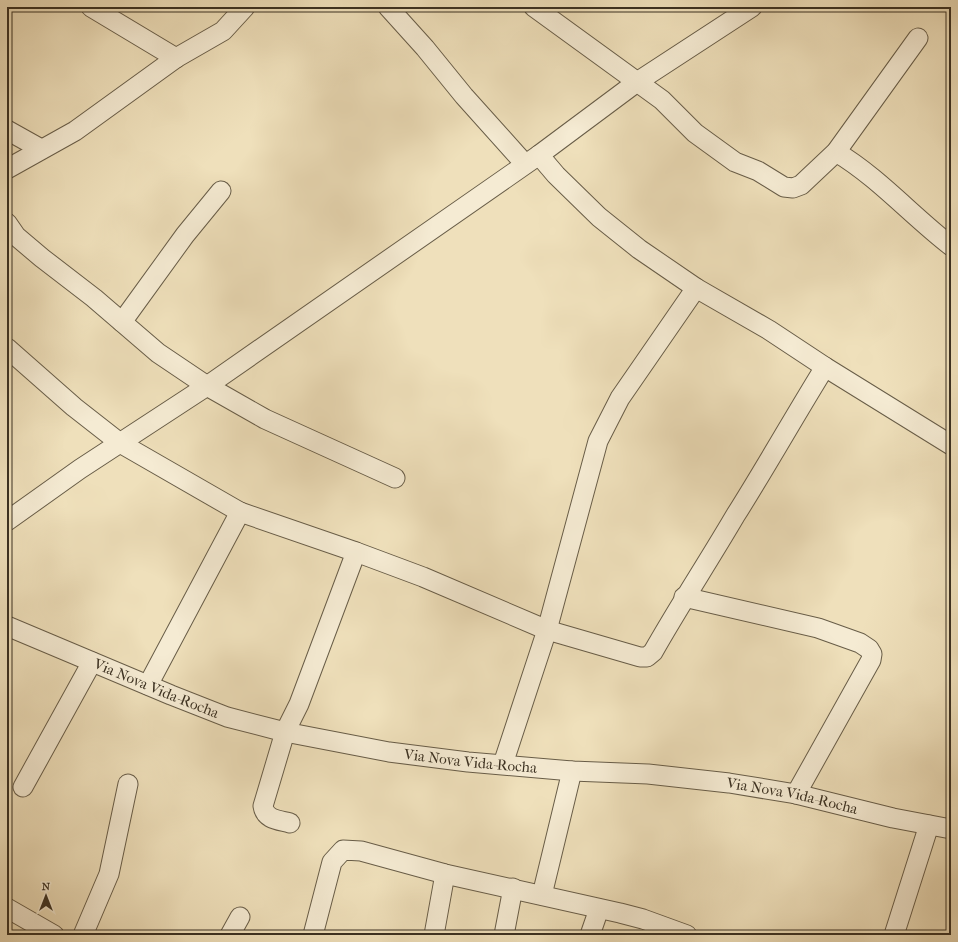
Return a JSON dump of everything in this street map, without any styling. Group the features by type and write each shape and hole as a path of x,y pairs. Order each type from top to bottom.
{"street":[{"path":"91,7 176,58"},
{"path":"7,169 75,131 176,58 223,31 245,7"},
{"path":"388,7 425,48 464,96 532,159 556,175 599,217 639,249 696,288 769,330 825,368 951,445"},
{"path":"534,7 662,100 695,133 735,162 758,171 784,187 793,188 800,185 836,152 918,38"},
{"path":"7,521 120,443 207,386 532,159 637,82 752,7"},
{"path":"7,130 41,149"},
{"path":"836,152 852,162 924,226 951,246"},
{"path":"122,322 185,235 221,191"},
{"path":"7,223 22,241 158,353 207,386 265,419 395,478"},
{"path":"503,764 547,630 598,442 620,398 696,288"},
{"path":"7,348 74,407 120,443 240,512 423,577 547,630 647,657 653,652 684,597 736,516 781,438 825,368"},
{"path":"148,685 240,512"},
{"path":"290,823 267,817 263,812 262,806 285,732 299,704 356,552"},
{"path":"684,597 818,628 860,644 869,649 872,654 871,660 796,794"},
{"name":"Via Nova Vida-Rocha","path":"7,626 227,717 285,732 390,752 468,762 572,771 648,774 729,783 796,794 951,829"},
{"path":"23,787 92,662"},
{"path":"542,895 572,771"},
{"path":"83,935 109,874 128,784"},
{"path":"894,935 929,825"},
{"path":"313,935 332,862 343,850 360,851 445,874 643,919 687,935"},
{"path":"434,935 445,874"},
{"path":"504,935 512,888"},
{"path":"7,908 54,935"},
{"path":"590,935 599,909"},
{"path":"230,935 240,917"}]}
